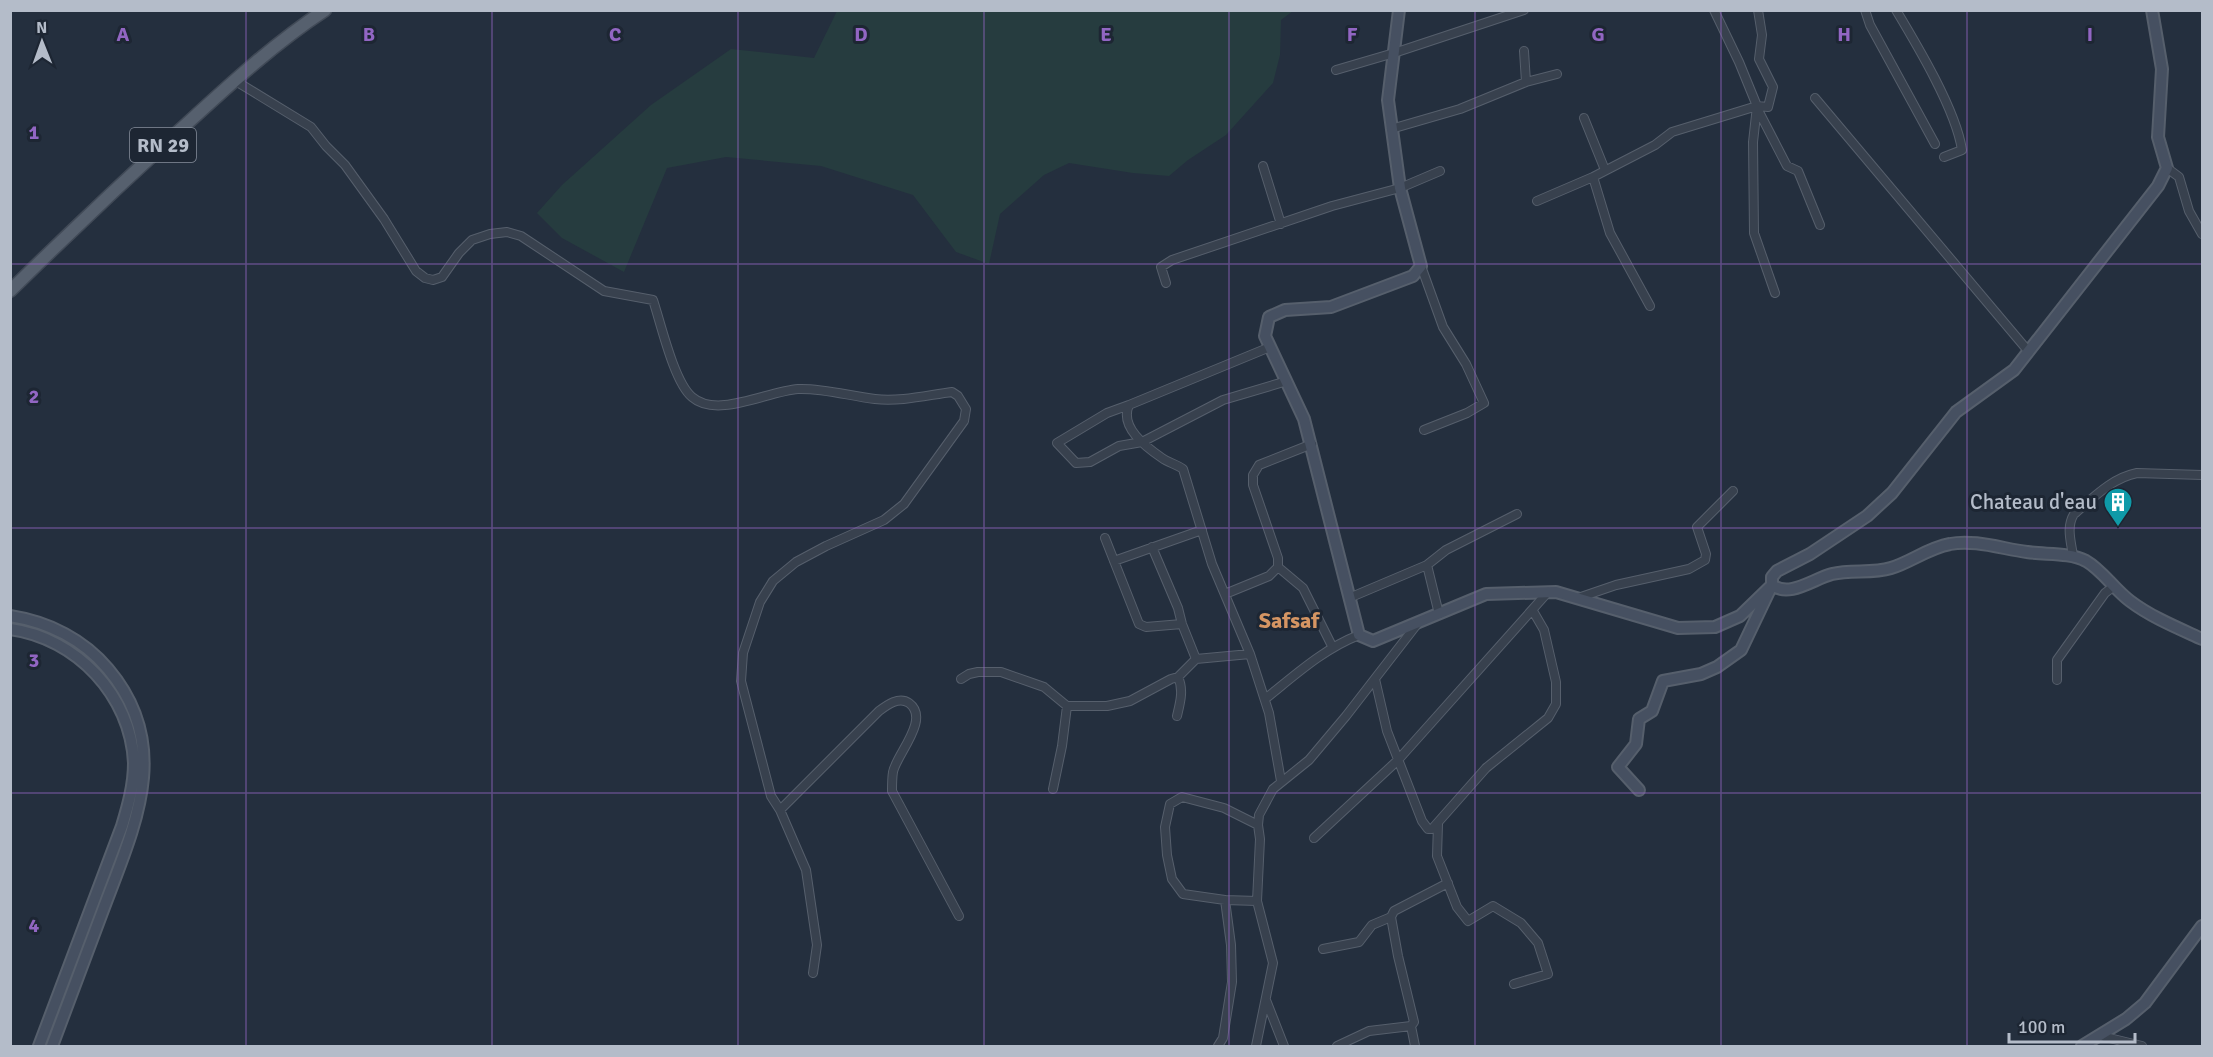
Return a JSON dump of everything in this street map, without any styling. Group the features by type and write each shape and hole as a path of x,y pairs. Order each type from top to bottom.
{"main road":[{"name":"RN 29","path":"10,291 126,179 234,80 290,34 326,10"},
{"path":"1399,10 1388,100 1400,188 1421,266 1413,276 1331,308 1285,310 1269,317 1265,336 1304,419 1312,444 1359,635 1373,641 1486,594 1548,592 1578,598 1678,628 1715,627 1740,616 1772,585"},
{"path":"1639,790 1618,767 1636,744 1639,719 1652,711 1663,681 1701,674 1717,667 1741,650 1772,585 1772,577 1777,571 1819,549 1867,516 1892,492 1956,412 2007,376 2029,352 2158,186 2167,168 2158,137 2163,69 2152,10"},
{"path":"1772,585 1777,589 1786,590 1834,573 1891,569 1934,548 1952,543 1971,543 2030,553 2073,556 2085,560 2114,587 2147,612 2202,639"},
{"path":"10,616 45,624 84,646 101,661 128,698 143,740 145,764 143,788 134,829 52,1047"},
{"path":"10,629 40,636 59,645 77,656 93,670 107,686 126,723 134,765 130,796 122,826 39,1047"},
{"path":"2082,1047 2145,1004 2202,926"}],"street":[{"path":"1336,70 1524,10"},
{"path":"1714,10 1739,62 1756,106 1787,166 1798,171 1820,225"},
{"path":"1537,201 1593,177 1655,145 1672,132 1756,106 1768,107 1773,87 1759,59 1762,35 1758,10"},
{"path":"1864,10 1935,144"},
{"path":"1896,10 1915,41 1944,99 1960,139 1962,150 1944,157"},
{"path":"1524,51 1526,82"},
{"path":"1391,129 1460,109 1526,82 1557,74"},
{"path":"234,80 311,127 345,165 384,219 416,271 425,278 433,280 442,276 472,240 490,234 507,232 521,237 604,291 653,300 680,380 691,396 702,403 713,406 730,404 797,389 823,390 877,399 952,392 958,396 966,409 964,421 904,504 884,520 796,562 773,581 760,602 743,653 741,681 771,796 780,810 806,870 817,945 813,973"},
{"path":"1815,99 2029,352"},
{"path":"1756,106 1753,142 1754,233 1775,293"},
{"path":"1584,118 1605,170"},
{"path":"1263,166 1281,224"},
{"path":"2167,168 2179,177 2189,211 2202,234"},
{"path":"1166,283 1161,267 1172,260 1332,206 1400,188 1440,171"},
{"path":"1593,177 1610,233 1650,306"},
{"path":"1421,266 1443,327 1466,364 1484,403 1467,413 1424,430"},
{"path":"1270,347 1107,413 1057,442 1076,463 1090,462 1119,446 1142,442 1223,400 1287,381"},
{"path":"1129,405 1126,412 1129,424 1142,442 1162,458 1183,469 1212,564 1250,654 1265,699 1281,781"},
{"path":"1225,594 1269,576 1278,567 1278,558 1253,485 1253,475 1259,465 1312,444"},
{"path":"2073,556 2069,534 2070,520 2074,514 2113,482 2137,473 2202,475"},
{"path":"1578,598 1616,585 1689,569 1705,560 1706,554 1698,527 1733,491"},
{"path":"1349,598 1427,565 1446,550 1517,514"},
{"path":"1114,561 1202,530"},
{"path":"1105,538 1139,624 1146,627 1182,624"},
{"path":"1152,547 1179,608 1182,624 1196,658"},
{"path":"1427,565 1439,614"},
{"path":"1278,567 1303,588 1333,648"},
{"path":"2057,680 2057,660 2105,592 2114,587"},
{"path":"1314,838 1398,760 1548,592"},
{"path":"1375,679 1387,731 1398,760 1422,821 1428,829 1432,829 1486,768 1548,718 1556,704 1556,682 1544,630 1533,611"},
{"path":"1256,1047 1273,963 1257,901 1259,815 1273,789 1308,760 1418,623"},
{"path":"1265,699 1319,656 1359,635"},
{"path":"961,679 978,672 1001,672 1044,687 1067,706 1107,706 1130,701 1178,677 1196,658 1250,654"},
{"path":"1177,716 1181,698 1181,684 1178,677"},
{"path":"780,810 879,711 890,703 901,700 909,703 916,713 915,728 893,771 892,791 959,916"},
{"path":"1053,789 1067,706"},
{"path":"1257,901 1225,900 1183,894 1172,879 1165,827 1170,804 1182,797 1224,808 1258,825"},
{"path":"1438,824 1437,856 1457,907 1468,921 1493,906 1521,923 1538,942 1548,974 1514,984"},
{"path":"1415,1047 1411,1026 1414,1022 1391,917 1394,911 1448,883"},
{"path":"1218,1047 1223,1038 1232,982 1231,945 1225,900"},
{"path":"1323,949 1359,942 1372,925 1391,917"},
{"path":"1265,998 1284,1047"},
{"path":"1336,1047 1369,1031 1411,1026"},
{"path":"2101,1036 2142,1047"}],"green space":[{"path":"837,10 1293,11 1281,20 1280,55 1273,83 1226,135 1188,160 1169,176 1069,163 1044,175 1000,214 989,264 956,252 913,195 821,166 726,157 667,168 624,272 562,238 537,213 562,185 651,105 731,49 814,58"}],"place":[{"name":"Chateau d'eau","path":"2118,528"}],"district":[{"name":"Safsaf","path":"1289,620"}]}
